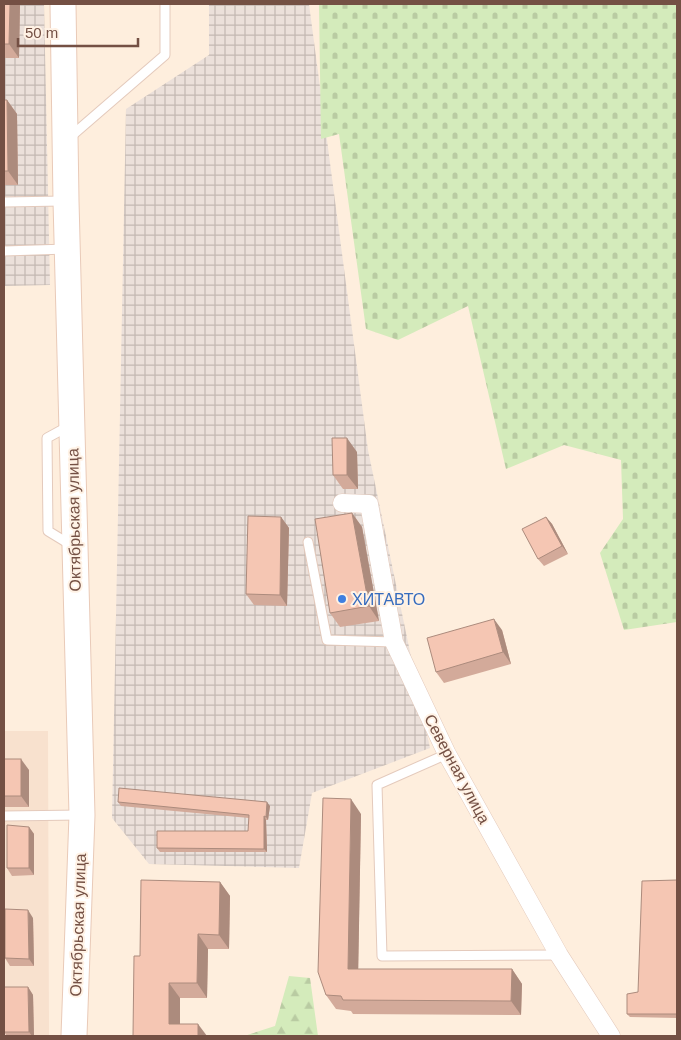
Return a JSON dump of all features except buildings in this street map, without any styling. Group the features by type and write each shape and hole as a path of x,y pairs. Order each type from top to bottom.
{"main road":[{"name":"Октябрьская улица","path":"63,4 67,249 82,815 74,1036"}],"street":[{"name":"Северная улица","path":"342,502 368,504 394,642 447,754 559,956 610,1036"}],"lane":[{"path":"65,142 164,55 165,4"},
{"path":"4,202 66,201"},
{"path":"4,251 67,249"},
{"path":"308,542 327,640 394,642"},
{"path":"447,754 377,785 382,956 559,956"},
{"path":"4,816 82,815"}],"shaded area":[{"path":"4,4 44,4 50,285 4,286"},
{"path":"209,4 309,4 368,450 430,748 312,793 299,868 149,864 112,818 126,109 209,55"},
{"path":"4,731 48,731 49,1036 4,1036"}],"green space":[{"path":"319,4 677,4 677,622 624,630 600,553 623,519 621,460 564,445 506,469 468,306 398,340 366,329 339,134 321,139"},
{"path":"289,976 310,978 318,1036 244,1036 275,1026"}],"place":[{"name":"ХИТАВТО","path":"342,599"}]}
